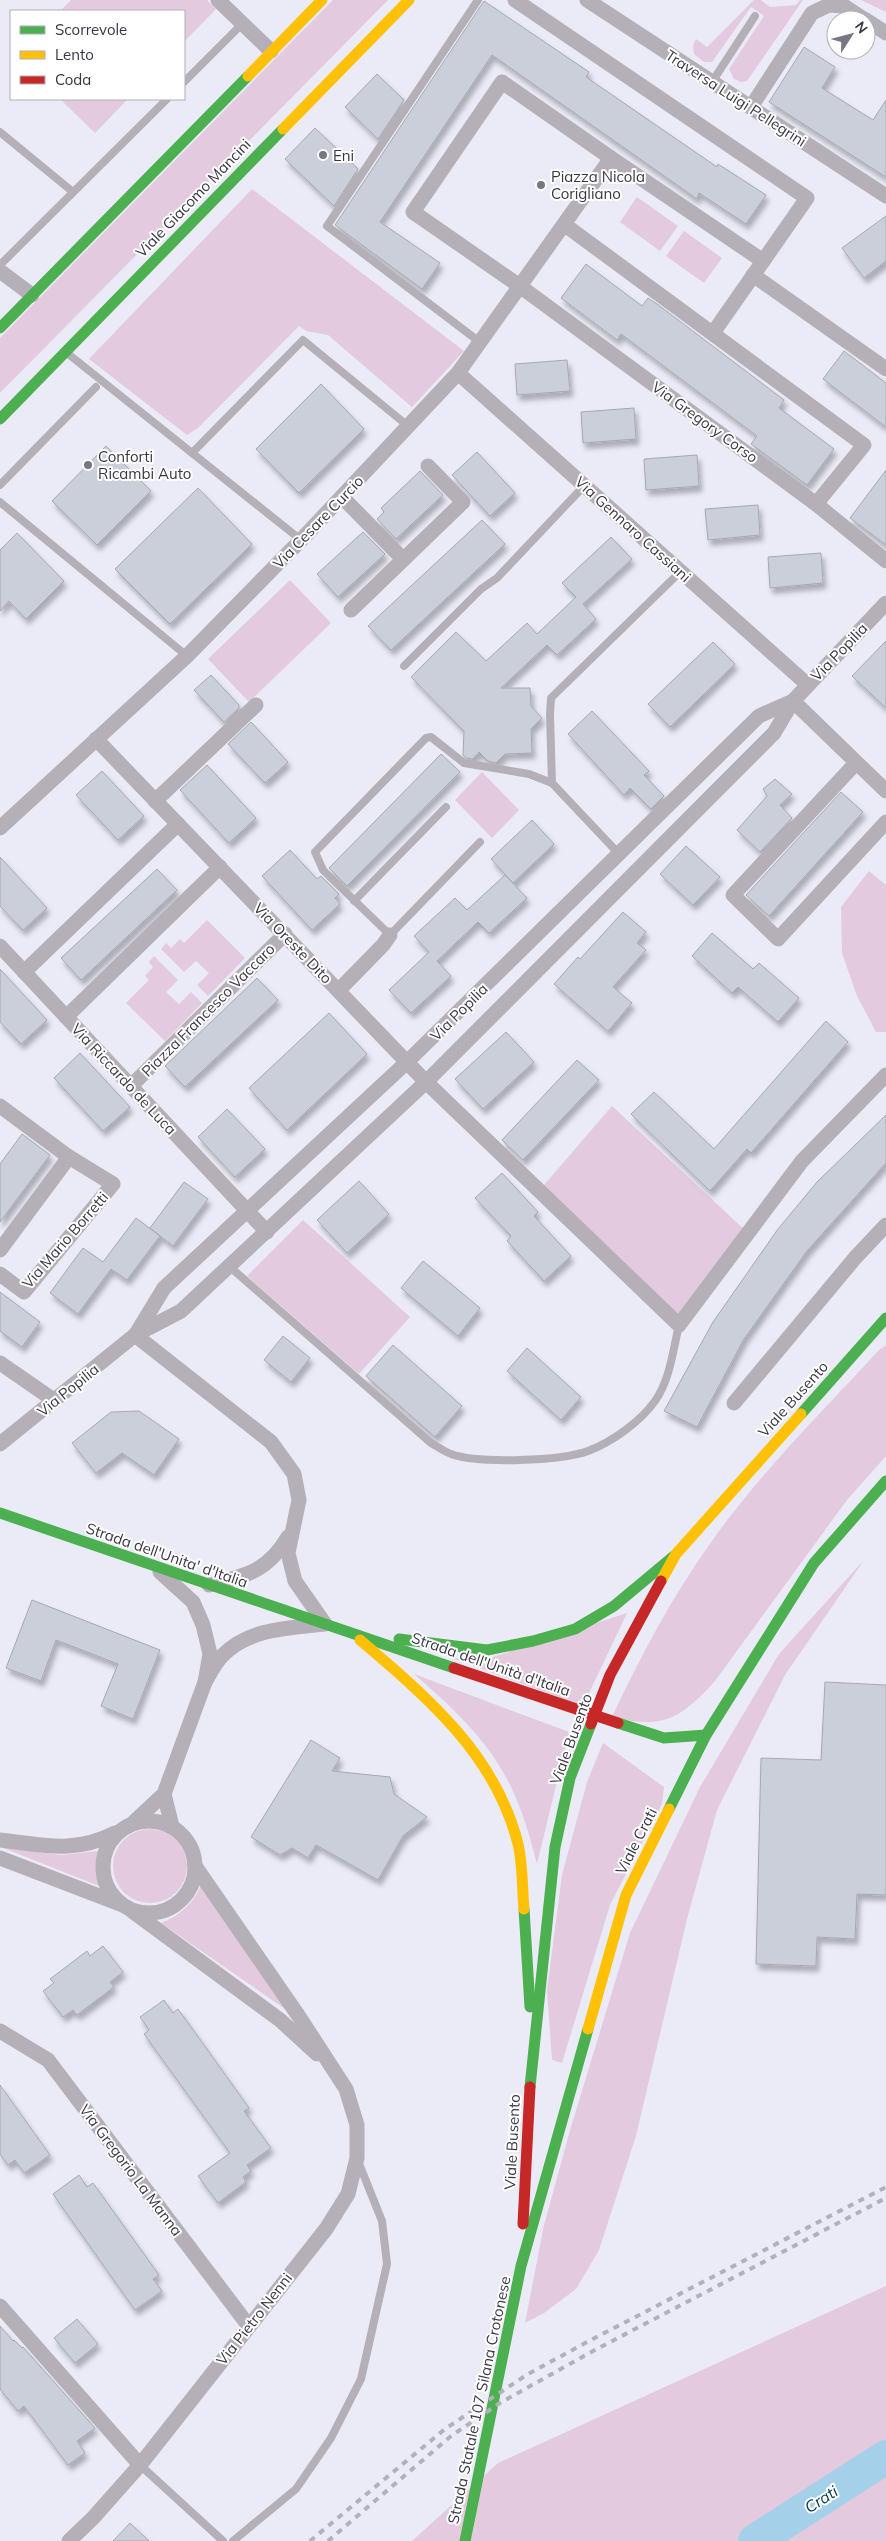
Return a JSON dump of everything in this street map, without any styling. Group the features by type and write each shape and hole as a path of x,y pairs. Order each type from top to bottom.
{"main road":[{"path":"0,328 322,0"},
{"name":"Viale Giacomo Mancini","path":"0,419 409,0"},
{"name":"Viale Busento","path":"521,2266 532,2052 555,1847 570,1778 610,1675 676,1554 884,1322"},
{"name":"Viale Crati","path":"521,2266 626,1895 706,1735 814,1563 886,1481"},
{"name":"Strada dell'Unita' d'Italia","path":"0,1513 94,1547 325,1624"},
{"path":"353,1633 487,1650 533,1641 575,1629 614,1606 676,1554"},
{"name":"Strada dell'Unità d'Italia","path":"325,1624 664,1738 706,1735"},
{"path":"353,1633 427,1697 466,1739 499,1790 518,1844 525,1925 532,2052"},
{"name":"Strada Statale 107 Silana Crotonese","path":"465,2541 521,2266"}],"street":[{"path":"218,0 271,52"},
{"path":"515,0 806,198 714,333"},
{"name":"Traversa Luigi Pellegrini","path":"587,0 886,196"},
{"path":"751,107 812,13 829,5 844,6 850,10"},
{"path":"611,158 521,287 412,212 502,82 763,261"},
{"path":"564,225 714,333 864,445 816,504"},
{"path":"0,271 32,295"},
{"path":"753,275 886,369"},
{"name":"Via Cesare Curcio","path":"0,828 187,656 301,540 458,373 521,287"},
{"name":"Via Gregory Corso","path":"521,287 816,504 886,562"},
{"name":"Via Gennaro Cassiani","path":"458,373 808,685"},
{"path":"351,610 463,502 428,466"},
{"path":"342,497 403,559"},
{"name":"Via Popilia","path":"0,1444 135,1335 181,1311 426,1082 774,733 793,701 886,603"},
{"path":"793,701 856,763 883,782"},
{"name":"Via Popilia","path":"135,1335 164,1288 407,1062 759,716 793,701"},
{"path":"155,801 256,705"},
{"name":"Via Oreste Dito","path":"96,739 426,1082 679,1325"},
{"path":"856,763 734,895 778,939 886,822"},
{"path":"24,972 178,824"},
{"path":"66,1017 220,867"},
{"name":"Piazza Francesco Vaccaro","path":"131,1086 285,934"},
{"path":"339,990 383,945 390,934"},
{"name":"Via Riccardo de Luca","path":"0,946 267,1232"},
{"path":"679,1325 802,1162 886,1075"},
{"name":"Via Mario Borretti","path":"0,1106 69,1158 113,1184 24,1292 0,1274"},
{"path":"0,1250 69,1158"},
{"path":"734,1403 855,1258 886,1225"},
{"path":"135,1335 271,1442 294,1474 299,1500 288,1553 295,1582 325,1624 268,1630 241,1640 221,1656 205,1682"},
{"path":"0,1363 55,1401"},
{"path":"208,1585 245,1577 260,1569 279,1552 295,1524"},
{"path":"0,1840 58,1847 95,1843 134,1822 164,1794 205,1682 210,1654 204,1624 193,1602 155,1567"},
{"path":"0,1858 126,1908 158,1912 173,1906 185,1896 193,1882 195,1866 189,1843 172,1826 164,1794"},
{"path":"134,1822 147,1820 172,1826"},
{"path":"121,1830 110,1841 104,1855 103,1870 106,1886 126,1908"},
{"name":"Via Pietro Nenni","path":"69,2541 93,2518 140,2465 248,2325 326,2229 348,2194 357,2158 358,2125 346,2089 195,1866"},
{"name":"Via Pietro Nenni","path":"126,1908 280,2020 333,2069"},
{"name":"Via Gregorio La Manna","path":"0,2031 48,2060 248,2325"},
{"path":"0,2306 140,2465"}],"lane":[{"path":"478,0 327,226 481,342"},
{"path":"712,82 755,16"},
{"path":"185,81 242,24"},
{"path":"0,264 166,100"},
{"path":"0,132 74,192"},
{"path":"192,453 303,340 408,426"},
{"path":"66,352 301,540"},
{"path":"0,484 96,387"},
{"path":"404,666 481,589 497,578 584,486"},
{"path":"0,502 187,656"},
{"path":"552,783 551,698 680,572"},
{"path":"480,842 390,934 322,870 315,852 426,738 437,739 464,763 529,774 552,783 619,854"},
{"path":"354,901 446,807"},
{"path":"230,1267 431,1443 451,1454 473,1459 504,1460 566,1455 587,1451 608,1440 643,1415 662,1390 679,1325"},
{"path":"233,2541 296,2489 331,2438 360,2379 387,2264 382,2221 357,2158"},
{"path":"140,2465 223,2541"}],"shaded area":[{"path":"71,0 207,0 216,9 185,41 185,10 61,10"},
{"path":"333,0 388,0 0,393 0,338"},
{"path":"754,0 761,0 770,7 796,5 800,0 803,0 747,81 741,82 734,79 729,69 764,16 751,7 712,62 704,62 694,54 693,46 696,39 707,47"},
{"path":"861,0 886,0 886,12"},
{"path":"61,100 127,100 95,133"},
{"path":"252,189 464,351 412,407 328,335 306,331 299,326 198,428 187,435 89,359"},
{"path":"637,197 678,226 660,251 620,222"},
{"path":"684,231 722,258 704,283 666,256"},
{"path":"290,580 331,623 249,702 208,659"},
{"path":"482,772 519,810 492,838 455,800"},
{"path":"869,871 886,885 886,1032 876,1032 857,996 842,953 841,907"},
{"path":"207,920 245,958 208,996 197,985 209,973 196,961 184,972 161,949 166,943 171,948 180,939 184,943"},
{"path":"154,956 178,980 166,992 179,1004 191,992 202,1003 165,1041 126,1003 149,980 145,976 153,967 149,962"},
{"path":"612,1106 748,1233 679,1325 539,1191"},
{"path":"303,1220 410,1317 359,1374 247,1276"},
{"path":"886,1345 886,1456 847,1500 715,1681 703,1694 681,1712 670,1718 645,1722 612,1717 645,1650 669,1607 695,1565 728,1519 769,1469 879,1350"},
{"path":"864,1560 785,1675 717,1810 687,1919 636,2136 599,2250 576,2289 544,2313 525,2323 544,2225 571,2127 630,1933 700,1787 779,1654"},
{"path":"627,1613 583,1706 452,1658 490,1658"},
{"path":"414,1674 569,1732 537,1864 519,1806 511,1787 492,1755 455,1712"},
{"path":"603,1743 664,1787 662,1804 610,1905 562,2063 552,2060 547,1990 562,1875 587,1782"},
{"path":"150,1829 171,1835 181,1845 187,1866 181,1887 171,1897 150,1903 129,1897 119,1887 113,1866 119,1845 129,1835"},
{"path":"1,1847 61,1855 98,1851 96,1873 99,1886"},
{"path":"202,1883 288,2011 161,1923 186,1908 195,1897"},
{"path":"886,2286 886,2541 412,2541 498,2463"}],"building":[{"path":"484,1 589,72 586,77 717,167 718,164 766,195 746,224 699,193 697,199 492,55 380,222 440,263 422,289 335,225"},
{"path":"804,47 835,67 822,88 873,120 886,100 886,177 769,102"},
{"path":"377,74 404,100 378,139 345,107"},
{"path":"315,128 358,169 334,206 285,159"},
{"path":"886,216 886,261 864,278 842,248"},
{"path":"586,264 642,306 648,298 657,304 784,400 779,408 834,449 807,485 751,444 757,436 621,334 617,340 561,298"},
{"path":"844,351 886,383 886,427 823,379"},
{"path":"567,360 570,391 517,395 515,364"},
{"path":"321,384 364,429 299,493 256,449"},
{"path":"634,408 636,439 583,443 581,412"},
{"path":"106,446 151,491 97,545 52,501"},
{"path":"477,452 515,493 490,516 452,475"},
{"path":"697,455 699,486 646,490 644,459"},
{"path":"886,470 886,545 850,518"},
{"path":"420,471 443,495 396,539 377,519 384,512 381,508"},
{"path":"198,488 252,544 170,624 115,569"},
{"path":"758,505 760,535 708,540 705,509"},
{"path":"482,520 505,544 391,650 368,626"},
{"path":"363,532 385,554 338,597 317,574"},
{"path":"17,533 64,581 26,619 9,601 0,611 0,550"},
{"path":"611,537 632,559 583,604 596,619 557,655 547,645 501,688 530,688 531,706 542,718 531,729 532,753 505,754 496,763 488,761 479,752 473,759 466,758 463,755 464,731 411,677 456,632 486,661 527,623 537,634 576,597 562,583"},
{"path":"821,553 823,583 770,588 768,557"},
{"path":"886,641 886,708 852,676"},
{"path":"713,642 735,664 670,727 648,704"},
{"path":"211,675 239,705 239,708 224,722 194,690"},
{"path":"592,711 649,771 644,775 664,796 651,809 630,788 624,795 568,734"},
{"path":"251,722 288,762 265,783 228,744"},
{"path":"441,754 460,772 347,886 329,868"},
{"path":"207,765 256,818 229,843 180,790"},
{"path":"102,771 144,816 118,840 76,795"},
{"path":"775,779 792,794 780,805 792,818 760,852 737,830 767,796 763,789"},
{"path":"841,792 863,812 769,916 746,895"},
{"path":"532,820 554,844 513,883 491,859"},
{"path":"686,846 720,877 693,905 660,874"},
{"path":"290,850 317,879 321,876 339,894 335,898 340,904 312,930 262,876"},
{"path":"0,857 47,908 23,930 0,906"},
{"path":"157,869 177,890 81,980 61,958"},
{"path":"505,875 527,898 489,933 478,922 437,961 451,976 411,1013 389,990 429,952 414,936 455,898 467,910"},
{"path":"623,912 646,932 637,943 646,950 613,987 632,1003 608,1031 554,984"},
{"path":"712,933 753,969 759,963 799,998 778,1022 738,987 732,993 692,956"},
{"path":"0,969 47,1020 21,1044 0,1022"},
{"path":"257,978 278,1000 185,1087 165,1066"},
{"path":"329,1013 367,1054 287,1130 249,1088"},
{"path":"826,1021 848,1042 751,1153 747,1149 710,1191 631,1114 654,1092 714,1149"},
{"path":"506,1032 534,1062 483,1109 455,1079"},
{"path":"80,1053 130,1107 103,1131 54,1078"},
{"path":"577,1060 599,1080 523,1160 502,1140"},
{"path":"227,1109 265,1149 235,1177 198,1137"},
{"path":"886,1115 886,1163 807,1251 744,1339 697,1427 664,1411 713,1322 778,1229 817,1182"},
{"path":"22,1134 50,1155 0,1222 0,1164"},
{"path":"502,1173 538,1212 534,1216 571,1256 544,1281 507,1241 511,1236 475,1198"},
{"path":"359,1181 389,1214 347,1253 317,1220"},
{"path":"184,1182 208,1199 173,1246 150,1228"},
{"path":"136,1218 160,1236 127,1280 111,1269 78,1314 50,1293 83,1248 103,1262"},
{"path":"423,1261 480,1308 458,1336 401,1288"},
{"path":"0,1292 40,1322 22,1347 0,1331"},
{"path":"283,1336 310,1358 291,1382 264,1360"},
{"path":"393,1345 462,1406 435,1437 366,1376"},
{"path":"527,1348 581,1397 561,1420 507,1371"},
{"path":"139,1411 179,1439 154,1475 122,1453 96,1473 72,1443 111,1412"},
{"path":"32,1600 160,1650 133,1719 101,1706 118,1664 56,1640 41,1681 6,1668"},
{"path":"825,1682 886,1685 886,1895 857,1894 855,1939 817,1937 816,1966 756,1964 761,1758 821,1760"},
{"path":"311,1740 340,1758 332,1771 390,1777 394,1794 427,1817 403,1836 378,1880 316,1845 308,1858 292,1848 280,1855 251,1837"},
{"path":"103,1946 123,1972 110,1982 114,1987 77,2015 73,2010 63,2017 43,1991 54,1983 50,1979 87,1951 90,1956"},
{"path":"164,2000 173,2013 178,2009 249,2108 244,2111 271,2148 247,2165 251,2171 243,2177 246,2182 218,2203 198,2176 230,2153 144,2034 149,2030 140,2017"},
{"path":"0,2085 50,2155 24,2173 15,2160 8,2165 0,2154"},
{"path":"79,2175 87,2187 93,2183 159,2275 153,2279 162,2291 135,2310 53,2194"},
{"path":"77,2319 98,2344 75,2363 54,2338"},
{"path":"0,2326 13,2341 23,2347 95,2428 77,2441 85,2453 68,2465 24,2406 18,2411 0,2389"},
{"path":"130,2523 149,2541 113,2541"}],"waterway":[{"name":"Crati","path":"755,2541 886,2457"}],"railway":[{"path":"310,2541 445,2429 528,2374 886,2187"},
{"path":"328,2541 451,2436 500,2403 593,2351 886,2198"}],"traffic: fast":[{"path":"0,328 248,76"},
{"path":"0,419 283,129"},
{"path":"801,1414 886,1318"},
{"path":"669,1809 706,1735 814,1563 886,1481"},
{"path":"0,1513 454,1668"},
{"path":"399,1639 487,1650 533,1641 575,1629 614,1606 674,1556"},
{"path":"618,1723 664,1738 706,1735"},
{"path":"530,2087 555,1847 570,1778 591,1724"},
{"path":"524,1909 530,2007"},
{"path":"465,2541 521,2266 588,2029"}],"traffic: slow":[{"path":"248,76 322,0"},
{"path":"283,129 409,0"},
{"path":"661,1581 676,1554 801,1414"},
{"path":"360,1640 434,1706 476,1755 508,1812 518,1844 522,1868 524,1909"},
{"path":"588,2029 626,1895 669,1809"}],"traffic: jam":[{"path":"591,1724 610,1675 661,1581"},
{"path":"454,1668 618,1723"},
{"path":"523,2224 530,2087"}],"place":[{"name":"Eni","path":"323,155"},
{"name":"Piazza Nicola Corigliano","path":"541,185"},
{"name":"Conforti Ricambi Auto","path":"88,465"}]}
